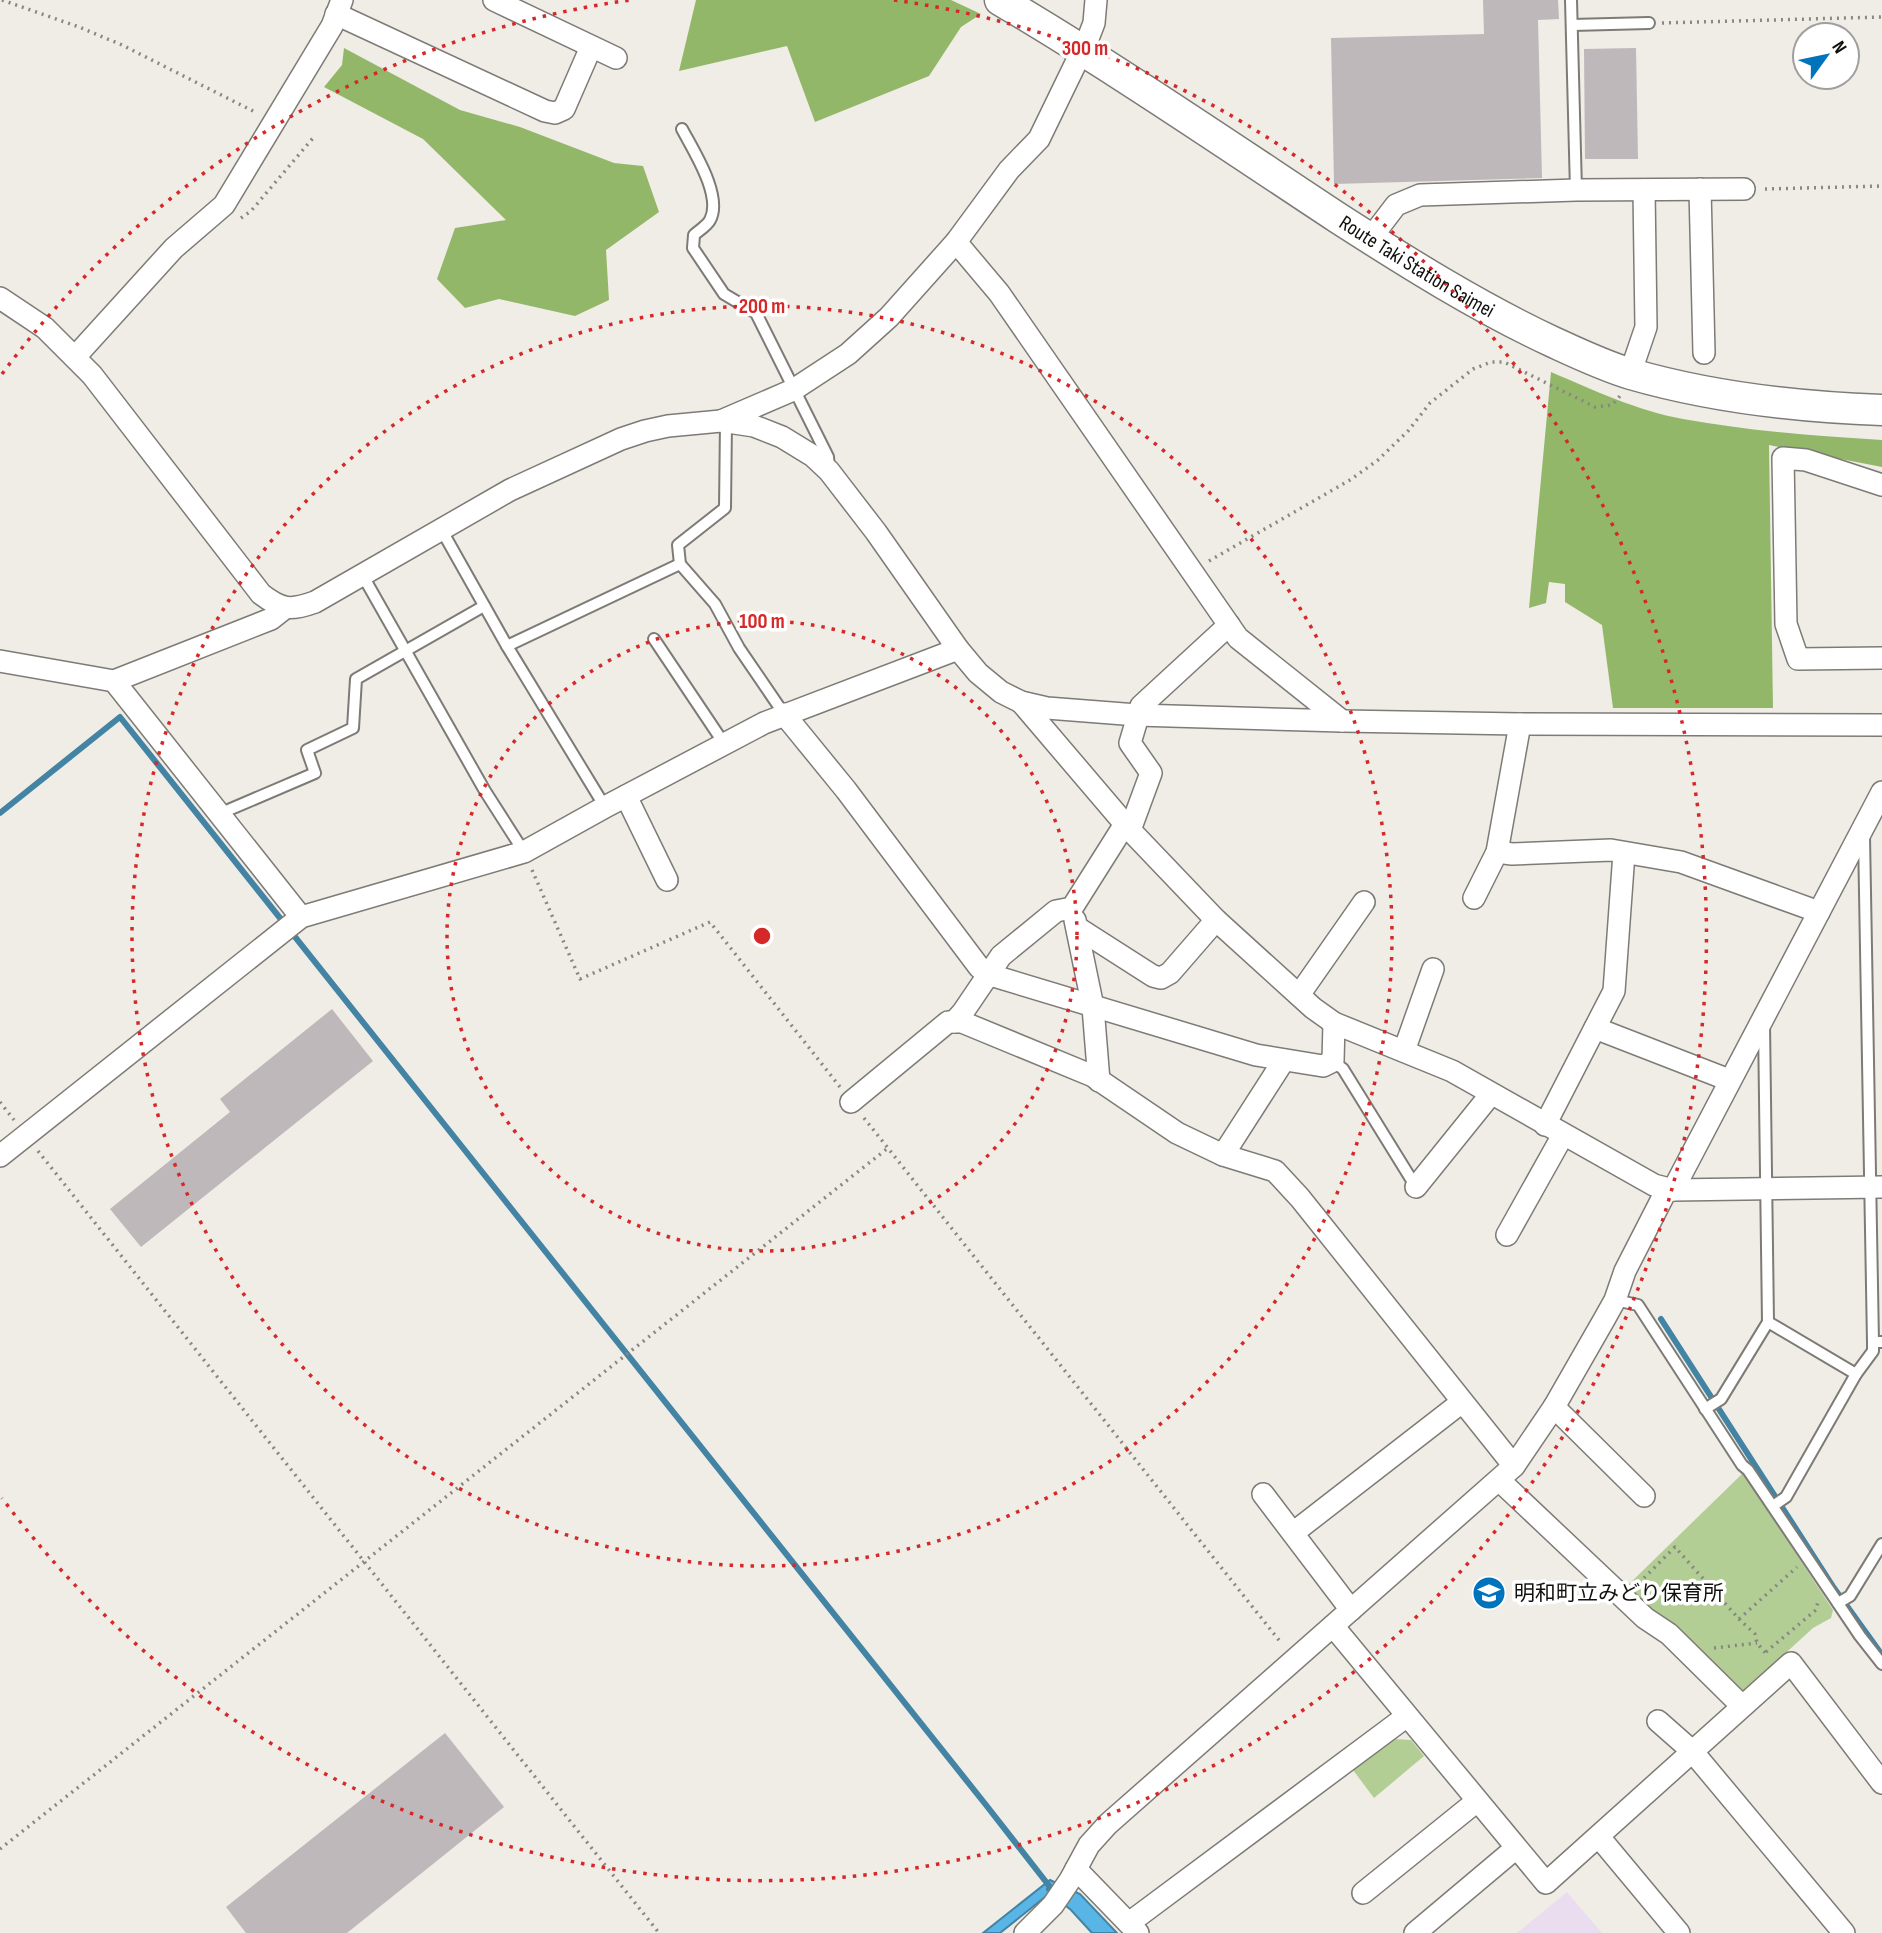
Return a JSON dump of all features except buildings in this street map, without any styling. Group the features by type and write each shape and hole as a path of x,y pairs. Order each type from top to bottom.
{"main road":[{"name":"Route Taki Station Saimei","path":"1000,0 1082,50 1434,280 1514,324 1630,374 1726,396 1771,403 1882,410"}],"street":[{"path":"494,0 616,58"},
{"path":"724,422 793,390 848,354 889,317 956,242 1009,170 1039,139 1094,23 1096,0"},
{"path":"75,357 174,248 224,205 332,26 339,7 545,111 555,113 564,109 592,47"},
{"path":"1700,189 1704,353"},
{"path":"1370,239 1396,205 1420,195 1576,190 1744,189"},
{"path":"1630,374 1646,327 1644,190"},
{"path":"956,242 999,293 1238,638 1342,721"},
{"path":"0,298 46,328 75,357 161,462 261,594 275,605 285,608"},
{"path":"0,661 114,681 271,619 285,608 315,602 510,489 621,439 668,426 724,422 754,426 782,437 813,456 829,471 876,532 958,649 978,673 1002,692 1021,702 1047,708 1137,715 1342,721 1882,725"},
{"path":"1882,485 1806,460 1783,458 1786,624 1798,659 1882,658"},
{"path":"1099,1081 1093,1007 1075,918 1128,827 1151,773 1130,743 1141,706 1229,625"},
{"path":"0,1156 300,918 524,852 784,714 958,649"},
{"path":"114,681 300,918"},
{"path":"1021,702 1128,827 1216,920 1334,1023 1452,1071 1654,1185 1670,1189 1766,1190 1876,1187"},
{"path":"784,714 846,790 986,974 1256,1055 1323,1066 1333,1061 1334,1023"},
{"path":"1474,898 1497,852 1520,724"},
{"path":"1025,1933 1053,1905 1089,1845 1108,1824 1507,1473 1554,1407 1615,1300 1625,1271 1882,792"},
{"path":"626,796 667,880"},
{"path":"1497,852 1512,854 1611,850 1681,862 1818,912"},
{"path":"1507,1235 1554,1130 1595,1028 1614,991 1624,853"},
{"path":"1299,995 1364,902"},
{"path":"954,1022 1001,956 1056,911 1075,918 1153,976 1161,978 1170,973 1216,920"},
{"path":"1404,1051 1433,969"},
{"path":"852,1102 948,1022 962,1022 1093,1076 1177,1133 1223,1155 1275,1171 1300,1198 1462,1402 1507,1473 1645,1618 1669,1634 1742,1706"},
{"path":"1595,1028 1729,1080"},
{"path":"1223,1155 1284,1060"},
{"path":"1416,1187 1491,1094"},
{"path":"1293,1533 1462,1402"},
{"path":"1554,1407 1644,1496"},
{"path":"1262,1494 1351,1610"},
{"path":"1333,1626 1546,1883 1791,1663 1882,1783"},
{"path":"1073,1874 1133,1928 1407,1716"},
{"path":"1658,1721 1692,1751 1844,1933"},
{"path":"1363,1893 1476,1801"},
{"path":"1599,1837 1679,1933"},
{"path":"1415,1933 1516,1848"}],"lane":[{"path":"1571,0 1576,190"},
{"path":"1572,25 1649,23"},
{"path":"682,128 709,185 713,204 710,221 694,235 693,248 724,294 756,313 828,457 829,471"},
{"path":"724,422 725,508 678,545 680,564 715,604 739,648 784,714"},
{"path":"441,529 506,646 605,807"},
{"path":"506,646 680,564"},
{"path":"363,576 478,780 524,852"},
{"path":"219,814 315,773 307,750 353,728 356,679 484,606"},
{"path":"654,639 725,745"},
{"path":"1773,1506 1786,1497 1856,1374 1878,1342 1876,1187 1864,826"},
{"path":"1705,1409 1721,1399 1768,1322 1764,1014"},
{"path":"1333,1061 1343,1069 1416,1187"},
{"path":"1615,1300 1638,1305 1705,1409 1882,1664"},
{"path":"1768,1322 1856,1374"},
{"path":"1838,1603 1850,1596 1882,1544"}],"path":[{"path":"2,0 122,45 265,118 270,128"},
{"path":"1649,23 1882,18"},
{"path":"1744,189 1882,186"},
{"path":"1192,571 1350,480 1378,460 1408,431 1430,402 1473,369 1491,362 1504,362 1595,407 1612,405 1623,393 1630,374"},
{"path":"524,852 580,979 710,922 1295,1660"},
{"path":"26,1136 659,1933"},
{"path":"0,1849 888,1148"},
{"path":"1645,1590 1638,1583 1675,1547 1755,1634 1757,1643 1780,1671"},
{"path":"1739,1619 1807,1557"},
{"path":"1766,1652 1816,1610 1818,1603 1810,1592"}],"shaded area":[{"path":"1567,1892 1602,1933 1517,1933"}],"green space":[{"path":"696,0 951,0 981,14 961,27 929,76 815,122 787,46 679,71"},
{"path":"344,48 460,110 520,127 614,163 643,166 659,212 606,250 609,300 575,316 499,299 465,308 437,279 455,228 506,220 423,139 324,87 342,65"},
{"path":"1551,372 1599,393 1683,419 1733,427 1882,440 1882,467 1769,445 1773,708 1613,708 1602,625 1565,602 1565,584 1549,582 1546,603 1529,608"},
{"path":"1743,1473 1833,1610 1831,1618 1813,1628 1741,1694 1627,1586"},
{"path":"1393,1739 1411,1740 1424,1756 1374,1798 1353,1770"}],"water":[{"path":"1050,1880 1080,1894 1117,1933 1092,1933 1071,1910 1050,1893 1000,1933 983,1933"}],"waterway":[{"path":"0,813 120,717 986,1805 1049,1889"},
{"path":"1661,1319 1834,1588 1882,1655"}],"place":[{"name":"明和町立みどり保育所","path":"1489,1593"}]}
